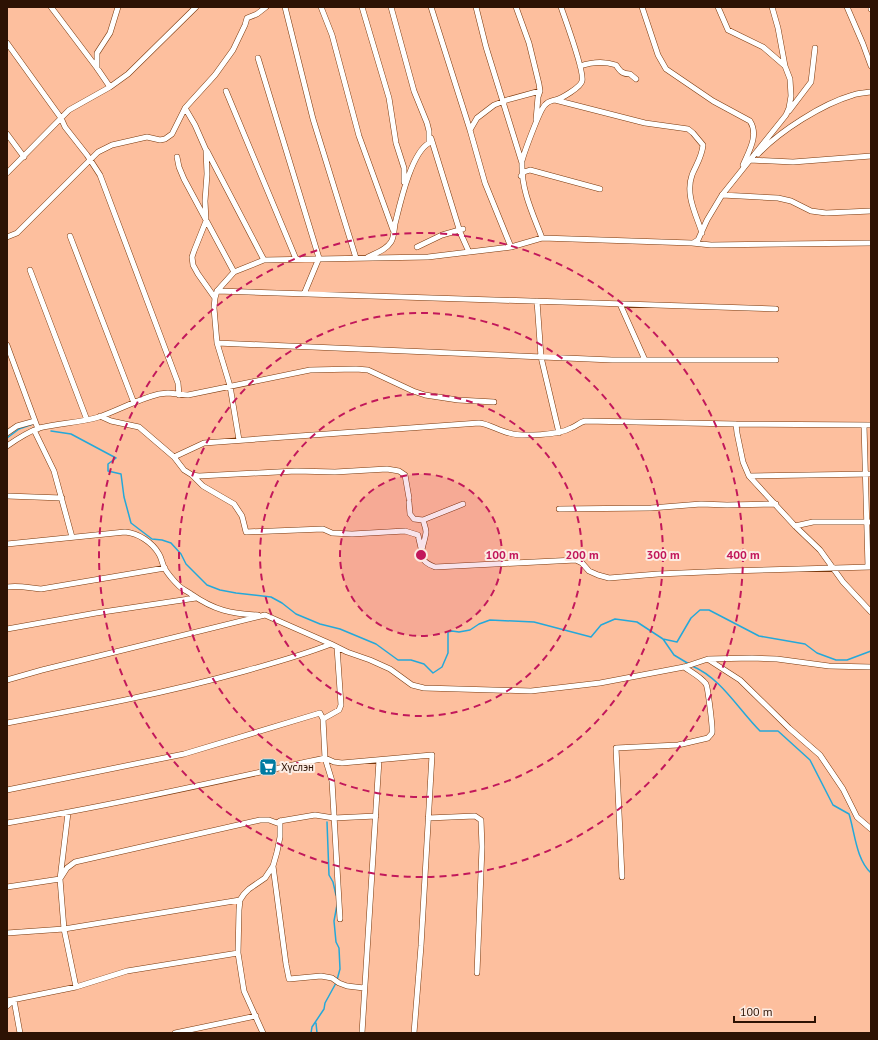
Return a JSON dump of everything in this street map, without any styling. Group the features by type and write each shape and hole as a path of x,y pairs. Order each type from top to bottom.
{"street":[{"path":"51,7 110,87"},
{"path":"97,68 97,53 110,33 118,7"},
{"path":"7,173 69,110 110,87 128,74 196,7"},
{"path":"7,237 17,233 98,152 112,145 147,137 160,140 165,139 172,134 186,108 215,75 233,50 245,25 246,18 257,14 266,7"},
{"path":"285,7 313,119 356,258"},
{"path":"321,7 332,35 359,136 393,231"},
{"path":"362,7 389,98 396,143 404,168 405,179 393,231 393,240 388,247 367,258"},
{"path":"391,7 414,90 427,123 469,252"},
{"path":"431,7 470,130 485,183 511,247"},
{"path":"476,7 502,101 522,163"},
{"path":"516,7 529,42 539,94 536,125"},
{"path":"542,238 528,202 522,176 524,150 529,142 544,105 567,94 581,84 583,80 583,74 561,7"},
{"path":"642,7 658,55 666,69 713,101 750,121 754,126 753,140 742,170"},
{"path":"718,7 728,30 763,47 785,66"},
{"path":"772,7 778,28 785,66 790,79 789,108 786,115"},
{"path":"847,7 871,66"},
{"path":"7,43 100,175 178,383 179,395"},
{"path":"692,243 698,240 707,220 722,195 811,82 815,48"},
{"path":"258,58 319,258 304,294"},
{"path":"580,66 591,63 609,63 616,65 620,71 625,74 630,74 636,79"},
{"path":"226,91 296,259"},
{"path":"751,160 791,126 830,104 853,95 871,92"},
{"path":"470,130 477,118 494,105 502,101 539,94 553,100 645,123 688,129 703,145 702,155 696,166 689,186 689,194 702,233"},
{"path":"186,108 206,150 264,260"},
{"path":"403,191 415,161 424,146 429,143 429,131"},
{"path":"7,134 24,157"},
{"path":"206,150 206,221 192,257 193,265 198,274 215,298"},
{"path":"751,160 793,162 871,156"},
{"path":"177,157 184,179 234,272"},
{"path":"522,176 524,172 530,170 600,189"},
{"path":"722,195 778,198 791,201 812,211 826,213 871,211"},
{"path":"417,247 442,235 461,229"},
{"path":"70,236 134,402"},
{"path":"239,440 230,386 217,343 214,308 215,298 217,291 234,272 264,260 428,257 511,247 542,238 712,245 871,243"},
{"path":"30,270 87,420"},
{"path":"217,291 776,309"},
{"path":"537,301 541,357 559,433"},
{"path":"620,304 645,360"},
{"path":"217,343 541,357 645,360 776,360"},
{"path":"7,345 35,421 36,429 54,471 72,537"},
{"path":"7,446 36,429 87,420 159,394 168,393 188,395 310,370 368,370 413,391 458,400 494,402"},
{"path":"100,416 111,421 139,427 174,457 184,470 192,475 203,486 234,504 242,516 246,532 323,529 332,533 352,534 405,531 418,535 422,559 427,564 435,567 576,560 582,562 589,571 609,578 729,570 832,569 869,567 869,522 864,474 864,425"},
{"path":"7,433 17,426 35,421"},
{"path":"174,457 204,443 479,423 486,423 507,433 517,435 559,433 584,421 871,425"},
{"path":"736,424 742,462 749,476 795,526 820,550 832,569 871,612"},
{"path":"192,475 199,476 296,471 335,472 388,469 399,471 405,475 410,514 414,519 423,520 463,504"},
{"path":"749,476 871,474"},
{"path":"7,496 62,498"},
{"path":"559,509 651,508 701,504 776,504"},
{"path":"421,549 426,531 423,520"},
{"path":"795,526 813,522 869,522"},
{"path":"7,544 133,532 150,543 159,554 165,568 179,586 210,606 238,614 265,615 347,652 390,669 412,685 424,688 531,691 600,683 684,667 708,659 759,658 796,661 829,666 871,667"},
{"path":"7,587 22,586 41,589 165,568"},
{"path":"7,629 96,613 196,598"},
{"path":"7,680 265,615"},
{"path":"7,722 102,706 195,685 305,654 331,644"},
{"path":"323,719 339,710 341,705 337,647"},
{"path":"708,659 740,680 788,728 820,755 843,789 857,817 871,829"},
{"path":"622,877 616,748 678,745 708,738 712,733 707,686 704,681 684,667"},
{"path":"7,790 184,754 320,714 323,719 325,758 332,781 340,919"},
{"path":"7,823 68,813 325,758 334,762 342,763 432,755 422,939 414,1033"},
{"path":"362,1033 379,760"},
{"path":"68,813 60,879 64,929 76,987"},
{"path":"7,887 60,879 67,868 75,862 260,820 269,820 277,823 280,821 315,816 334,818 376,816"},
{"path":"428,818 475,816 481,820 482,847 477,973"},
{"path":"263,1033 244,990 238,953 240,900 249,889 266,878 273,866 278,852 280,821"},
{"path":"273,866 286,964 290,979 320,976 332,978 347,986 364,988"},
{"path":"7,933 64,929 240,900"},
{"path":"7,1001 76,987 127,971 238,953"},
{"path":"7,1006 14,1000"},
{"path":"14,1000 20,1033"},
{"path":"175,1033 256,1016"},
{"path":"198,1033 205,1026"}],"waterway":[{"path":"7,438 19,429 33,424"},
{"path":"51,431 71,434 116,458 108,464 108,471 121,474 124,497 131,523 152,539 171,543 181,554 186,564 207,585 220,590 271,597 282,603 296,614 320,624 340,629 376,644 398,660 411,660 424,664 433,673 442,667 448,653 448,632 470,630 479,624 490,620 534,622 591,637 601,625 615,619 637,622 663,639 677,642 691,618 700,610 709,610 759,636 805,644 817,653 836,660 847,660 871,651"},
{"path":"663,639 674,655 689,664"},
{"path":"692,666 712,678 760,731 778,731 810,760 833,805 849,814 859,853 862,861 871,873"},
{"path":"327,822 329,875 333,882 336,895"},
{"path":"337,905 334,921 336,942 339,948 340,969 337,980"},
{"path":"311,1033 312,1027 324,1009 325,1003 336,983"},
{"path":"316,1023 317,1033"}],"place":[{"name":"Хүслэн","path":"268,767"}]}
